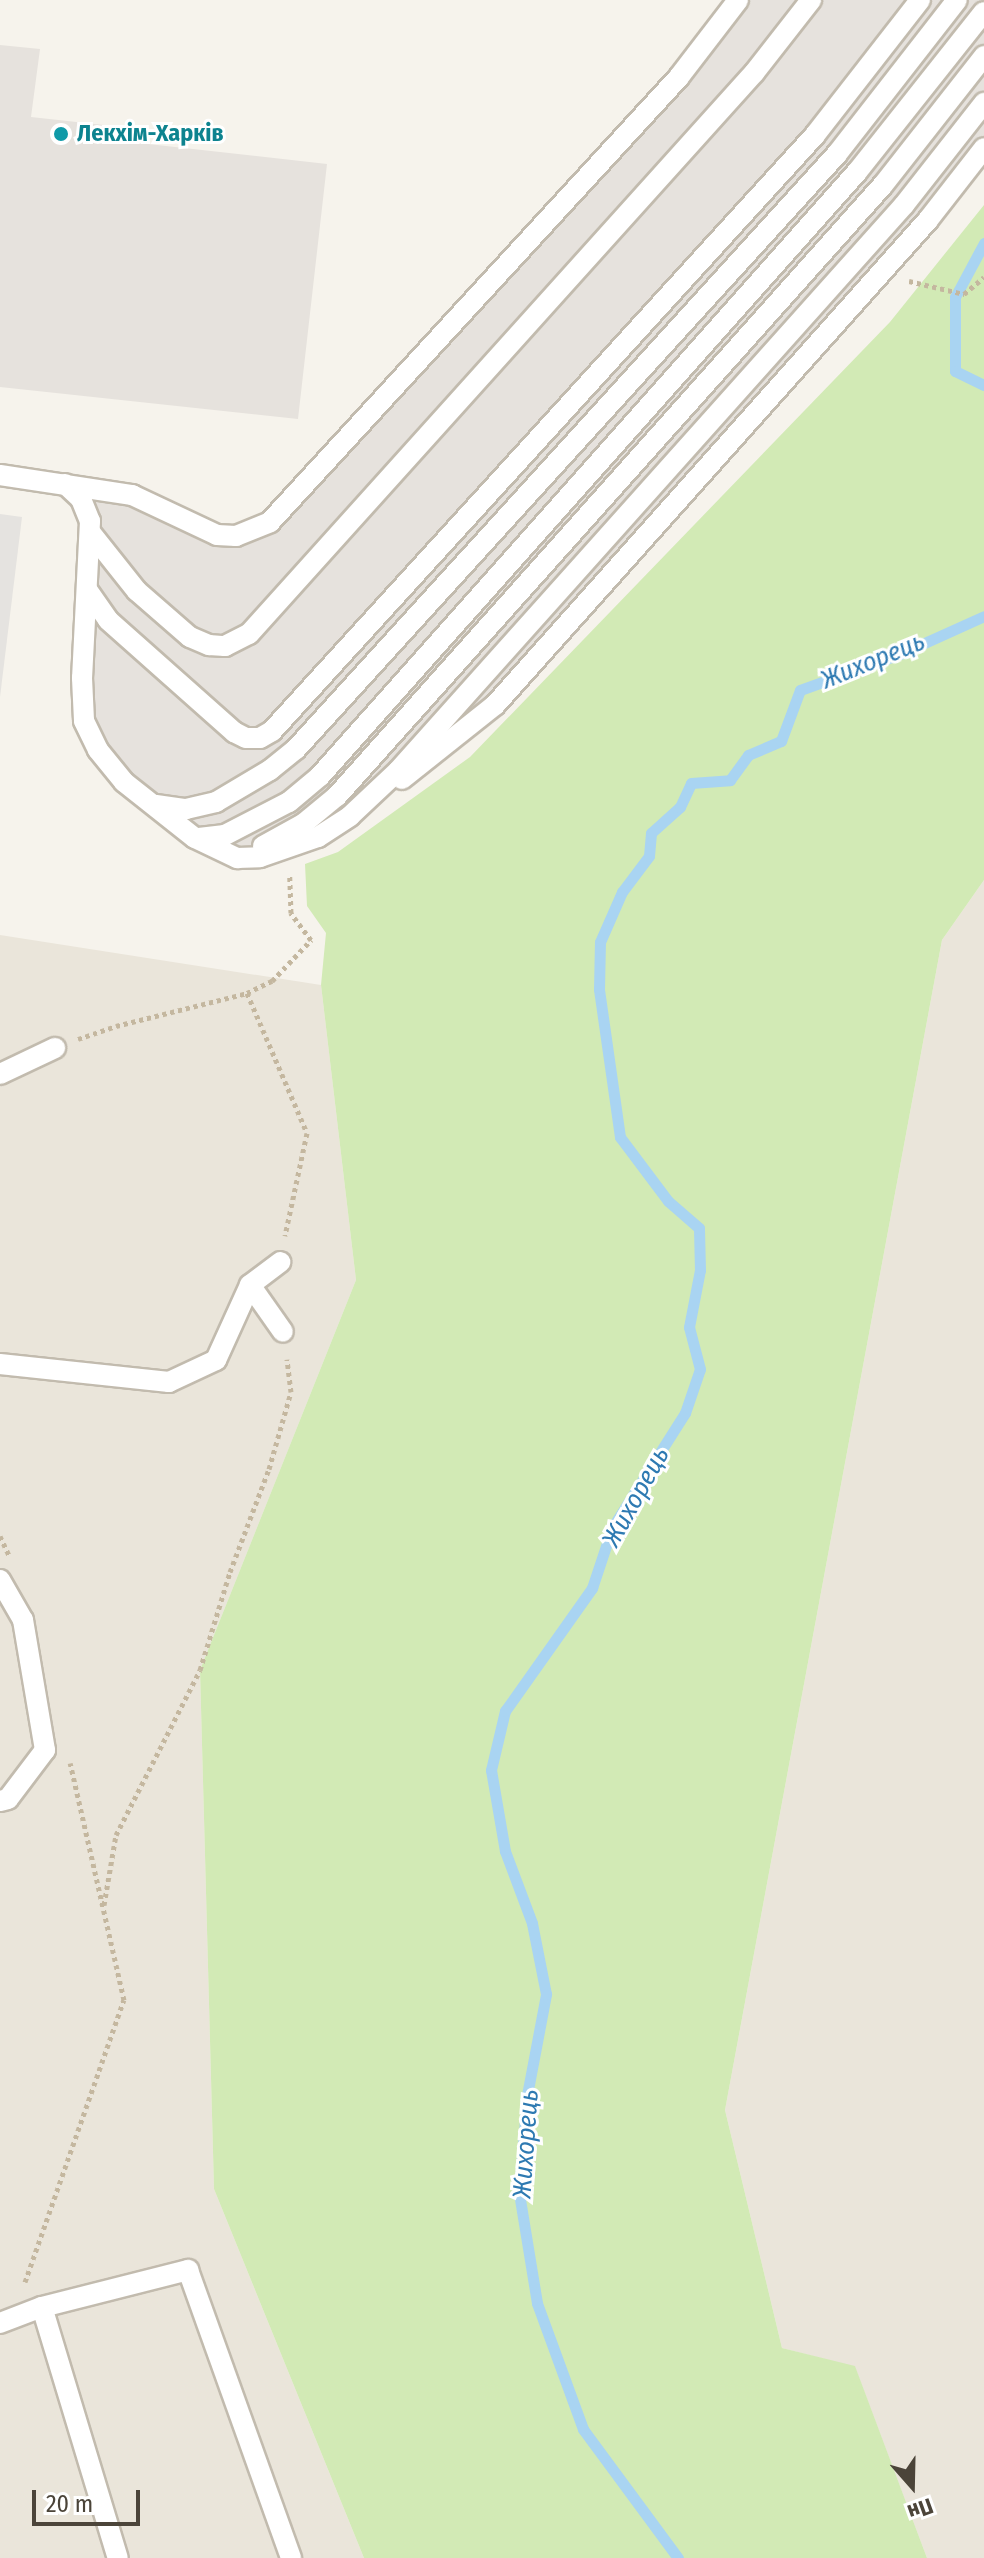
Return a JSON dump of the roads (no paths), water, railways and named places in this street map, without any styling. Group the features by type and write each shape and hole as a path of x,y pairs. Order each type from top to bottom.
{"lane":[{"path":"0,475 152,501 217,535 236,536 270,522 679,77 738,0"},
{"path":"90,532 137,591 190,637 209,645 225,646 249,634 754,73 811,0"},
{"path":"88,591 108,620 234,732 246,738 260,738 272,731 815,135 920,0"},
{"path":"152,804 168,809 186,809 216,802 270,770 296,749 837,154 957,0"},
{"path":"195,838 225,835 289,802 320,776 857,172 984,12"},
{"path":"237,858 303,824 337,796 883,185 984,56"},
{"path":"350,816 398,771 904,205 984,103"},
{"path":"65,484 81,499 90,521 82,678 84,721 98,750 124,782 195,838 237,858 260,857 318,837 446,747 495,705 928,220 984,148"},
{"path":"0,1074 55,1048"},
{"path":"0,1364 169,1382 216,1360 250,1285 280,1262"},
{"path":"250,1285 283,1332"},
{"path":"0,1580 23,1620 45,1750 8,1799 0,1801"},
{"path":"6,2321 42,2307 188,2270 291,2558"},
{"path":"42,2307 118,2558"}],"waterway":[{"name":"Жихорець","path":"984,243 955,297 955,371 984,385"},
{"name":"Жихорець","path":"678,2558 583,2429 537,2303 519,2193 527,2095 546,1994 532,1923 505,1851 491,1770 505,1711 592,1588 612,1528 685,1413 700,1369 689,1327 700,1270 699,1228 668,1201 620,1137 599,989 600,942 622,892 649,856 651,833 680,807 691,783 730,780 748,755 781,741 800,690 900,654 984,616"}],"place":[{"name":"Лекхім-Харків","path":"61,134"}]}
